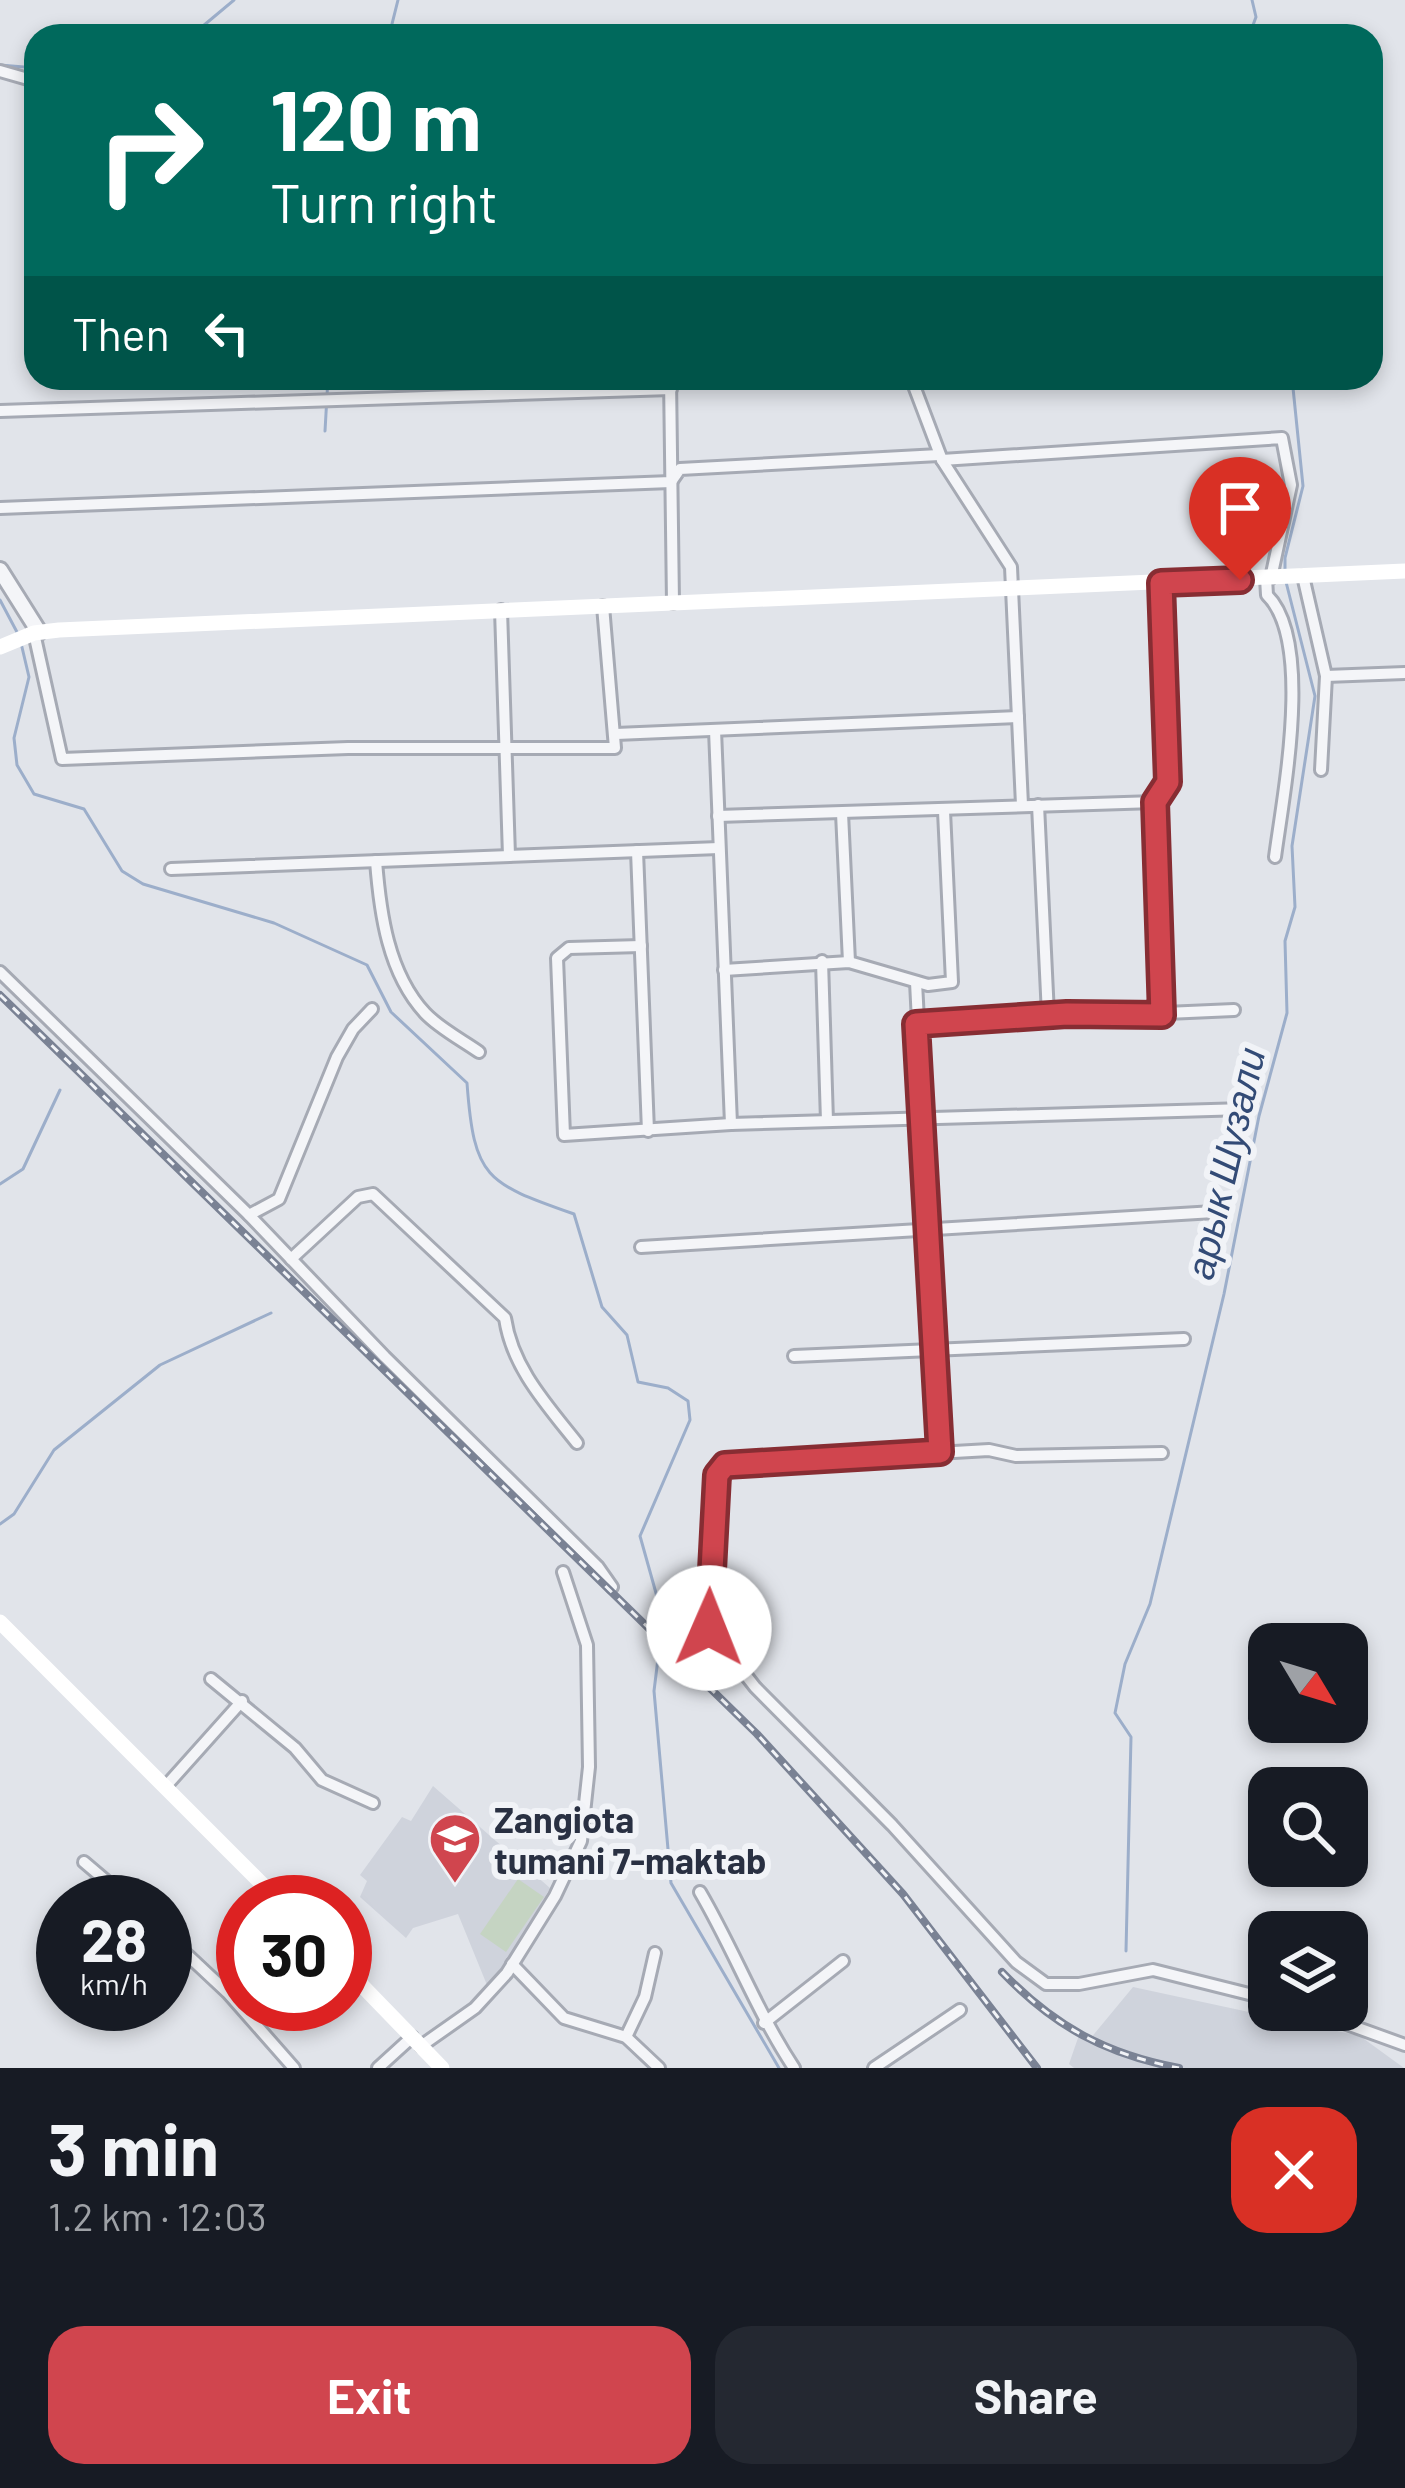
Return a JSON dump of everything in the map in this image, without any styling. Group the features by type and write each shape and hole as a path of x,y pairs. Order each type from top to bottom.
{"main road":[{"path":"2,646 37,632 1405,571"},
{"path":"0,1622 253,1875"},
{"path":"372,1995 442,2068"}],"street":[{"path":"0,411 503,390"},
{"path":"671,390 673,603"},
{"path":"915,390 940,458 1003,553 1014,589 1022,805"},
{"path":"671,482 680,469 1282,439 1292,485 1282,577 1293,694 1275,857"},
{"path":"0,508 671,482"},
{"path":"0,570 37,632 62,759 348,748 615,748 603,606"},
{"path":"1282,577 1327,676 1321,770"},
{"path":"1161,583 1168,782 1155,802 1162,1015"},
{"path":"501,610 508,856"},
{"path":"1327,676 1405,673"},
{"path":"616,734 1018,717"},
{"path":"715,730 730,1124"},
{"path":"718,816 1155,802"},
{"path":"1038,805 1048,1016"},
{"path":"724,970 849,962 916,982 952,982 944,811"},
{"path":"842,813 849,962"},
{"path":"171,869 719,848"},
{"path":"638,851 648,1131"},
{"path":"376,861 380,907 394,962 425,1012 479,1052"},
{"path":"641,946 569,949 557,958 565,1135 730,1124 1245,1109"},
{"path":"822,961 827,1121"},
{"path":"0,972 250,1215 598,1567 612,1587"},
{"path":"916,982 940,1452"},
{"path":"250,1215 281,1196 337,1057 353,1029 372,1010"},
{"path":"916,1024 1234,1010"},
{"path":"291,1259 358,1197 373,1194 505,1318 509,1345 537,1393 577,1443"},
{"path":"641,1247 1214,1212"},
{"path":"794,1356 1184,1339"},
{"path":"1162,1453 940,1452 725,1465 717,1475 709,1628 755,1687 892,1825 1016,1962 1046,1984 1079,1984 1153,1970 1248,1994"},
{"path":"378,2068 475,2008 512,1964 555,1896 581,1841 589,1767 587,1645 563,1572"},
{"path":"211,1679 296,1748 322,1780 373,1803"},
{"path":"166,1786 242,1701"},
{"path":"84,1862 99,1875"},
{"path":"700,1892 740,1960 764,2023 794,2068"},
{"path":"626,2038 645,1996 656,1953"},
{"path":"192,1959 294,2068"},
{"path":"764,2023 843,1960"},
{"path":"512,1964 564,2018 626,2038 659,2068"},
{"path":"874,2068 960,2010"},
{"path":"1366,2031 1405,2045"}],"shaded area":[{"name":"Zangiota tumani 7-maktab","path":"433,1786 550,1888 511,1956 487,1985 458,1914 413,1928 406,1938 372,1908 372,1875 360,1875 402,1817 411,1821"},
{"path":"1133,1987 1248,2012 1248,2031 1337,2031 1360,2036 1404,2068 1074,2068 1069,2064 1079,2035 1090,2039"}],"green space":[{"path":"518,1879 544,1897 506,1952 480,1934"}],"waterway":[{"path":"205,24 234,0"},
{"path":"392,24 398,0"},
{"name":"арык Шузали","path":"1252,0 1253,24"},
{"path":"0,65 24,67"},
{"path":"325,431 327,390"},
{"name":"арык Шузали","path":"1285,572 1303,486 1293,390"},
{"name":"арык Шузали","path":"1126,1951 1131,1737 1115,1713 1125,1664 1150,1604 1224,1294 1259,1116 1287,1013 1285,941 1295,907 1292,846 1315,696 1286,582"},
{"path":"0,600 18,634"},
{"path":"21,643 29,677 14,738 17,765 34,794 84,809 122,871 143,884 274,923 367,965 391,1012 467,1083 474,1140 490,1173 521,1194 574,1214 602,1307 627,1335 638,1382 668,1388 688,1401 690,1420 640,1536 663,1618 654,1691 671,1883 779,2068"},
{"path":"0,1184 23,1169 60,1090"},
{"path":"0,1524 14,1514 54,1450 160,1365 271,1313"}],"railway":[{"path":"0,995 757,1734 903,1894 1037,2068"},
{"path":"1002,1972 1041,2008 1082,2035 1127,2055 1179,2068"}],"place":[{"name":"Zangiota tumani 7-maktab","path":"455,1885"}],"route":[{"path":"709,1628 717,1475 725,1465 940,1452 916,1024 1067,1014 1162,1015 1155,802 1168,782 1161,583 1240,580"}]}
